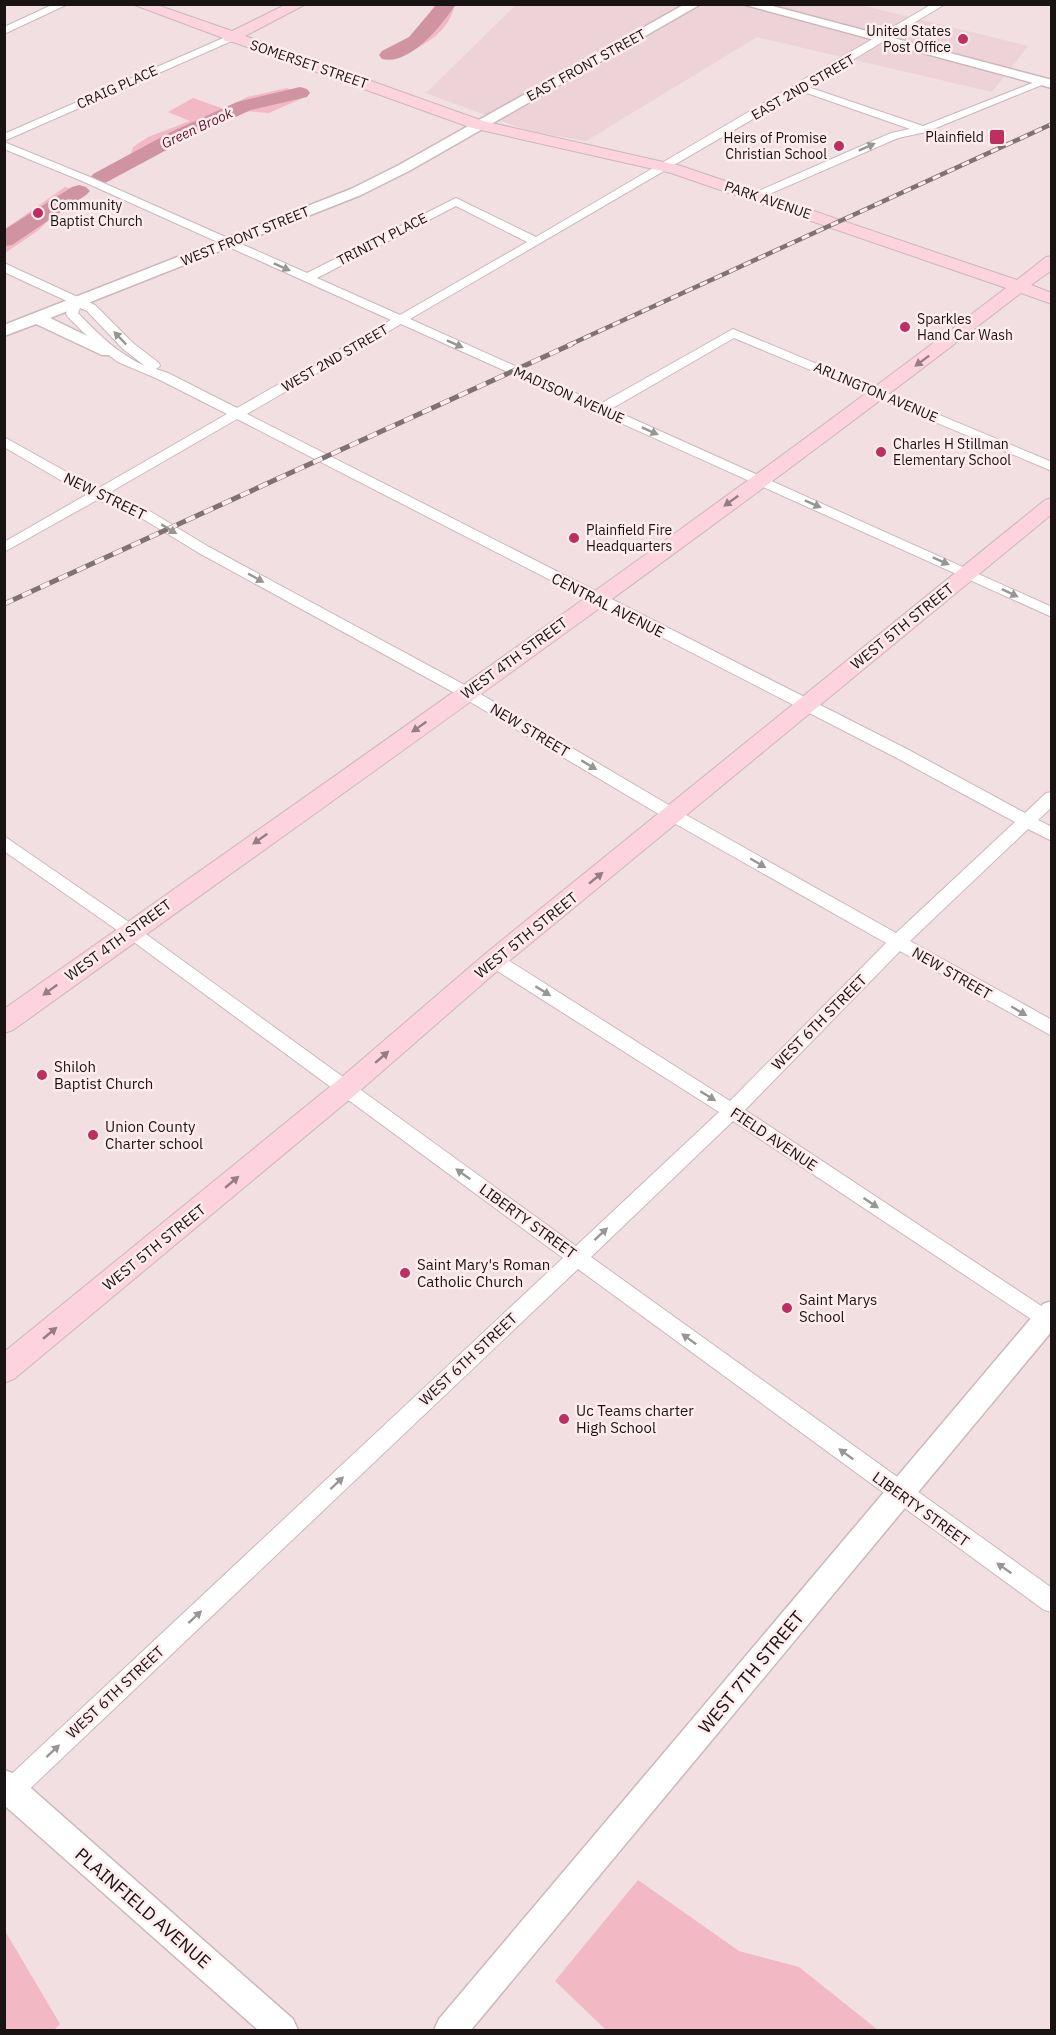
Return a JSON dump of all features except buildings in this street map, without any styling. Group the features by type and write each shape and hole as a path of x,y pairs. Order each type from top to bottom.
{"main road":[{"name":"SOMERSET STREET","path":"139,4 230,38 355,79 478,125"},
{"path":"230,38 299,4"},
{"name":"PARK AVENUE","path":"478,125 666,167 978,271 1052,299"},
{"name":"WEST 4TH STREET","path":"4,1023 466,693 880,393 1052,261"},
{"name":"WEST 5TH STREET","path":"4,1370 346,1088 494,960 1052,504"}],"street":[{"path":"4,31 63,4"},
{"name":"EAST FRONT STREET","path":"478,125 695,4"},
{"path":"748,4 1048,83"},
{"name":"EAST 2ND STREET","path":"666,167 884,40 940,4"},
{"name":"CRAIG PLACE","path":"4,138 230,38"},
{"path":"756,196 895,135 922,130 1048,83"},
{"path":"801,88 922,130"},
{"name":"WEST FRONT STREET","path":"4,331 356,192 404,168 478,125"},
{"name":"MADISON AVENUE","path":"4,145 86,179 602,409 1052,613"},
{"name":"WEST 2ND STREET","path":"4,548 666,167"},
{"name":"TRINITY PLACE","path":"307,278 456,201 535,241"},
{"path":"4,267 75,303"},
{"name":"CENTRAL AVENUE","path":"163,376 156,367 128,346 91,308 75,303 72,314 108,352 145,371 163,376 898,752 1052,835"},
{"path":"37,318 108,352"},
{"name":"ARLINGTON AVENUE","path":"602,409 734,333 1052,466"},
{"name":"NEW STREET","path":"4,441 97,495 143,513 204,550 466,693 674,815 1052,1029"},
{"name":"WEST 6TH STREET","path":"8,1788 732,1111 898,942 1052,797"},
{"name":"LIBERTY STREET","path":"4,842 131,931 900,1494 1052,1602"},
{"name":"FIELD AVENUE","path":"494,960 732,1111 1049,1319"},
{"name":"WEST 7TH STREET","path":"450,2031 1049,1319"},
{"name":"PLAINFIELD AVENUE","path":"8,1788 282,2031"}],"shaded area":[{"path":"435,5 457,5 440,32 424,44 397,58 381,52 414,36"},
{"path":"516,5 861,5 1028,46 992,92 757,37 586,141 528,131 426,93"},
{"path":"287,88 305,97 269,113 244,111 141,161 131,154 133,147 148,137 190,121 168,112 193,98 224,109 247,97"},
{"path":"65,187 84,192 62,206 39,230 5,253 5,229"},
{"path":"638,1880 739,1951 799,1967 878,2030 606,2030 555,1981"},
{"path":"5,1931 60,2024 54,2030 5,2030"}],"waterway":[{"name":"Green Brook","path":"389,55 416,41 447,4"},
{"name":"Green Brook","path":"100,178 178,136 244,106 300,93"},
{"name":"Green Brook","path":"4,240 79,191"}],"railway":[{"path":"569,345 1052,124"},
{"path":"4,604 572,344"}],"place":[{"name":"United States Post Office","path":"963,39"},
{"name":"Plainfield","path":"997,137"},
{"name":"Heirs of Promise Christian School","path":"839,146"},
{"name":"Community Baptist Church","path":"38,213"},
{"name":"Sparkles Hand Car Wash","path":"905,327"},
{"name":"Charles H Stillman Elementary School","path":"881,452"},
{"name":"Plainfield Fire Headquarters","path":"574,538"},
{"name":"Shiloh Baptist Church","path":"42,1075"},
{"name":"Union County Charter school","path":"93,1135"},
{"name":"Saint Mary's Roman Catholic Church","path":"405,1273"},
{"name":"Saint Marys School","path":"787,1308"},
{"name":"Uc Teams charter High School","path":"564,1419"}]}
